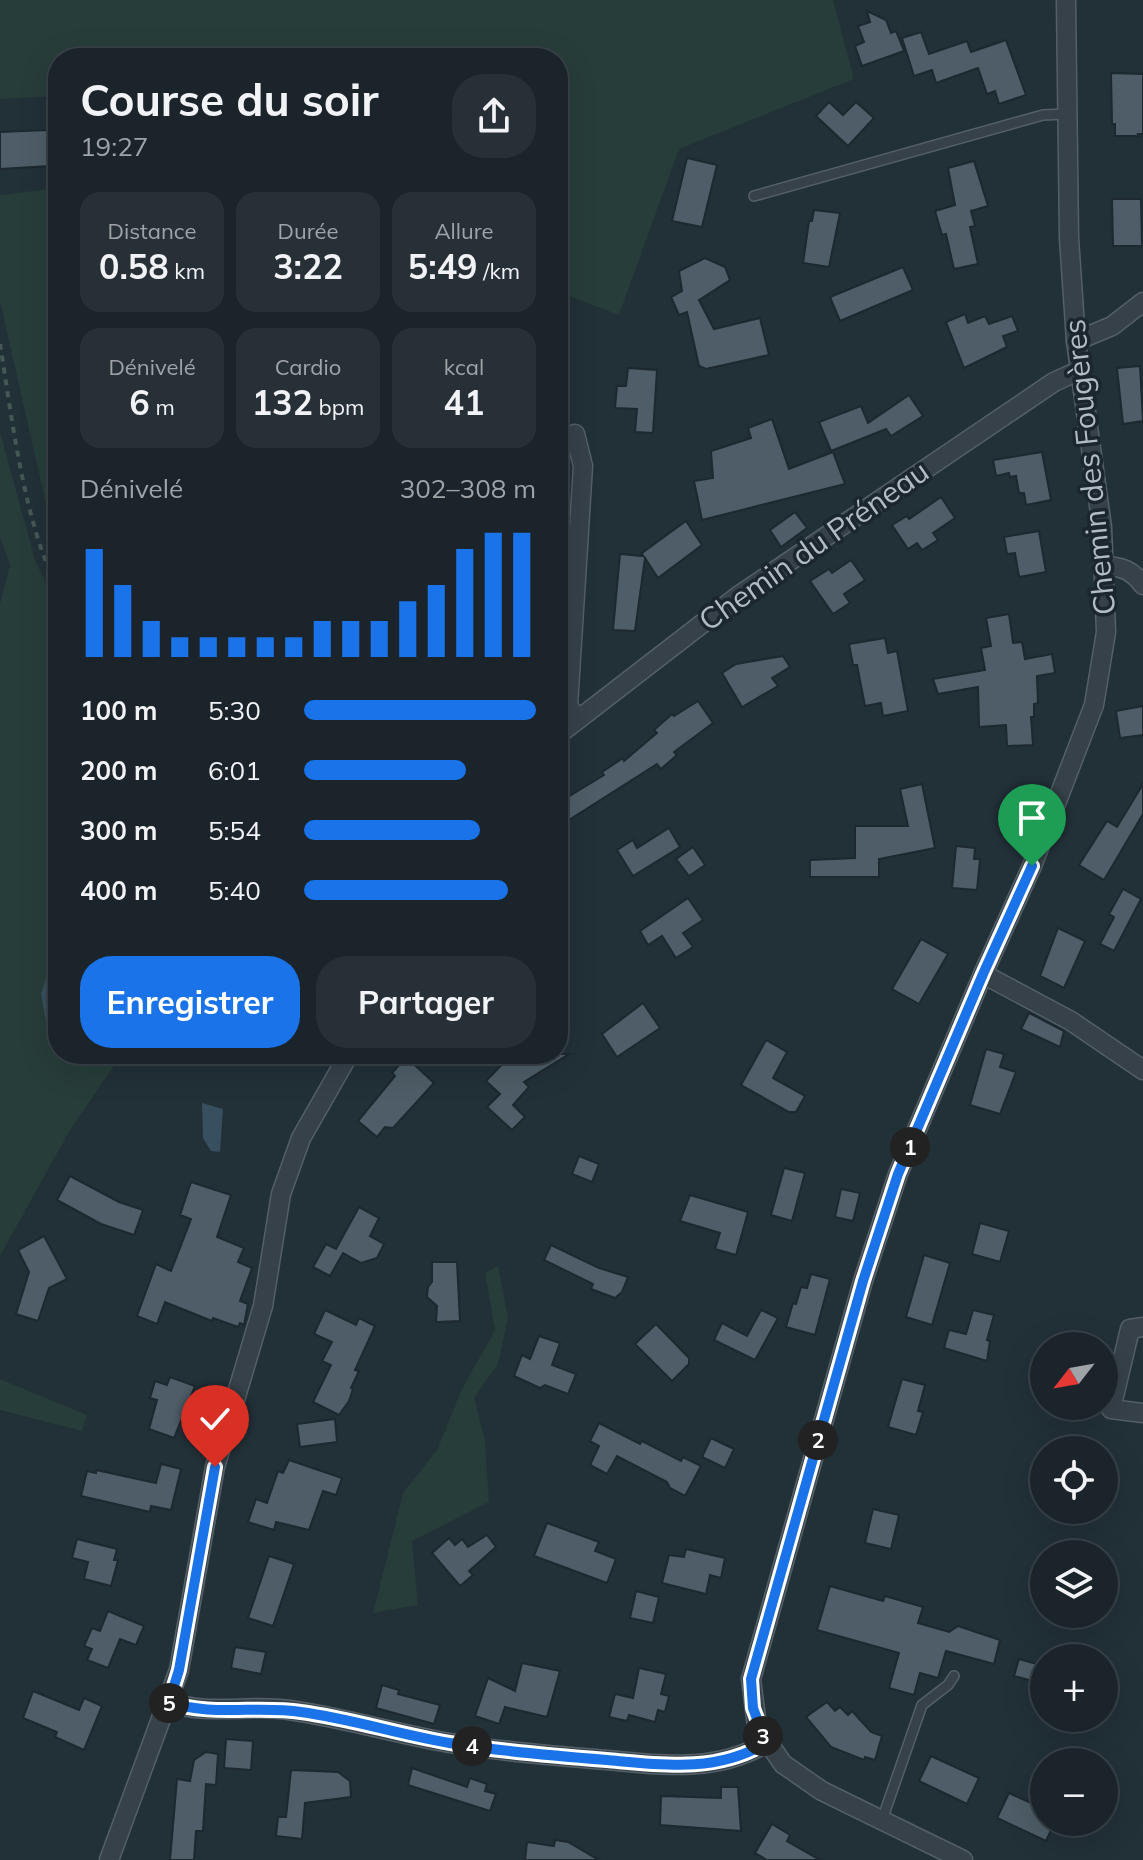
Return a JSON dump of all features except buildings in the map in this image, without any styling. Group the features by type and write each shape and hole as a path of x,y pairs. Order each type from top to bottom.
{"street":[{"name":"Chemin des Fougères","path":"963,1860 799,1777 783,1764 766,1743 755,1717 751,1679 863,1281 898,1174 1032,866 1094,705 1106,632 1102,527 1076,341 1069,238 1066,0"},
{"path":"1076,341 1112,326 1143,302"},
{"name":"Chemin du Préneau","path":"568,726 738,596 1054,382 1080,370"},
{"path":"575,434 583,466 568,706 577,718"},
{"path":"1103,566 1121,566 1143,585"},
{"path":"983,974 1071,1021 1143,1070"},
{"path":"109,1860 179,1670 215,1467 263,1306 281,1194 301,1138 343,1064"},
{"path":"1143,1327 1130,1329 1111,1409 1143,1413"},
{"path":"169,1702 202,1710 274,1708 318,1714 454,1744 655,1764 718,1763 739,1757 766,1743"}],"lane":[{"path":"754,196 1043,115 1067,114"},
{"path":"882,1820 922,1705 948,1685 954,1676"}],"path":[{"path":"0,344 17,447 48,570"}],"green space":[{"path":"0,0 833,0 854,79 679,149 619,315 568,296 568,48 48,48 48,97 0,99"},
{"path":"48,189 48,513 0,301 0,195"},
{"path":"0,432 35,560 48,587 48,1064 115,1064 70,1130 0,1256 0,604 10,565 0,537"},
{"path":"498,1266 508,1318 498,1364 474,1398 485,1441 489,1502 412,1541 418,1605 373,1613 403,1493 437,1450 462,1389 495,1330 485,1273"},
{"path":"0,1379 87,1415 82,1431 0,1410"}],"water":[{"path":"48,972 48,1022 46,1021 41,994"},
{"path":"202,1103 223,1109 220,1152 211,1151 203,1138"}],"route":[{"path":"215,1467 179,1670 169,1702 202,1710 274,1708 318,1714 454,1744 546,1756 655,1764 718,1763 739,1757 766,1743 757,1726 751,1679 863,1281 898,1174 1032,866"}]}
